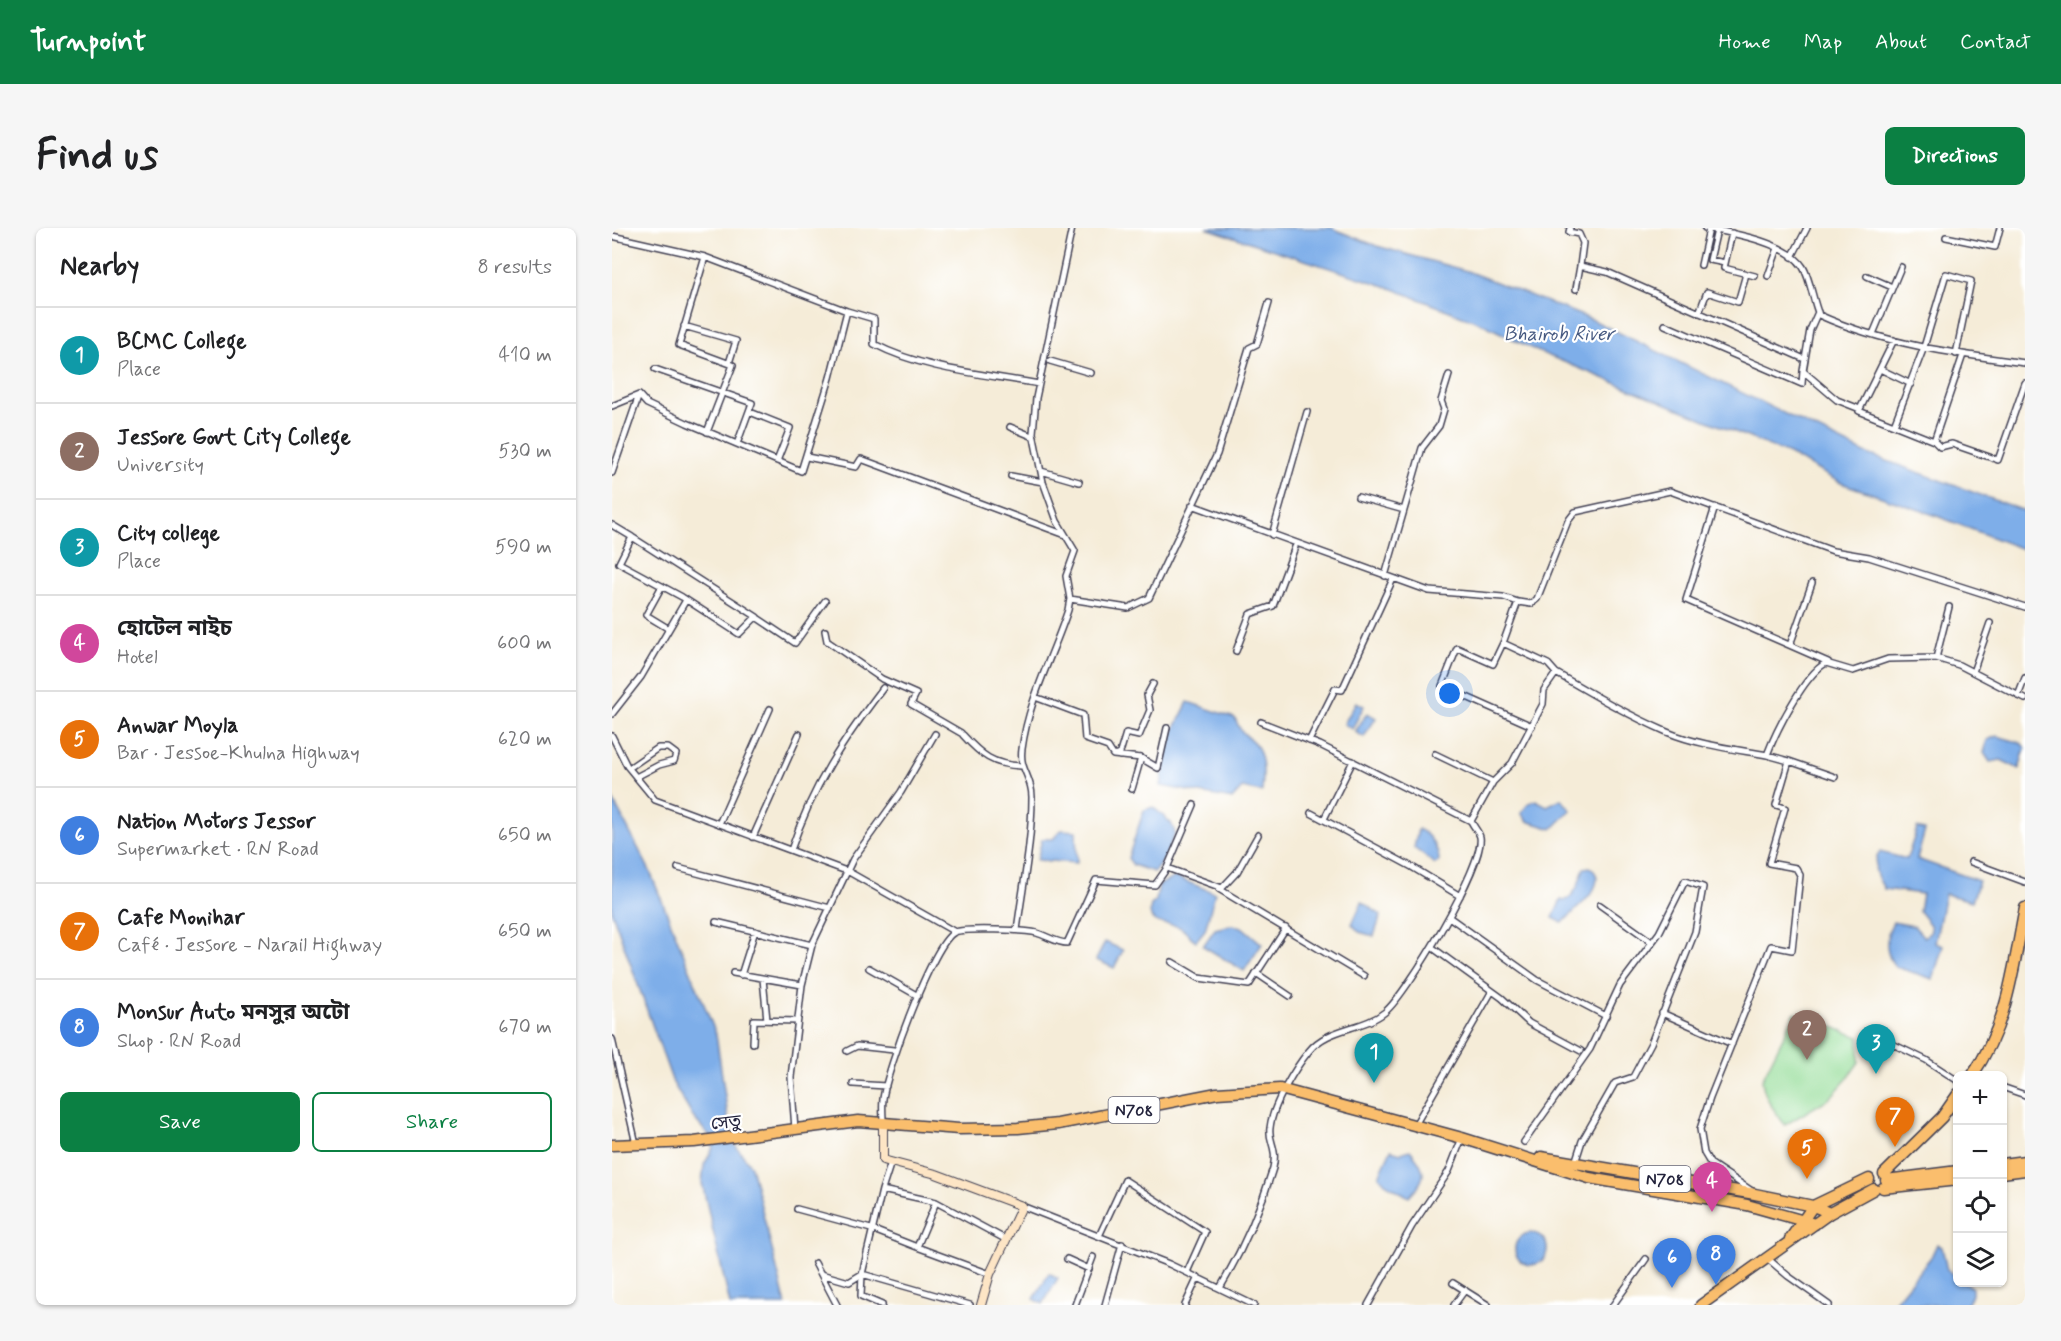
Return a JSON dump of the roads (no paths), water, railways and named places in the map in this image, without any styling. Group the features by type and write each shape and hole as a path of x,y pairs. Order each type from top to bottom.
{"highway":[{"path":"1975,1071 1989,1051 2006,1008 2025,908"},
{"name":"N708","path":"795,1129 835,1122 978,1130 1038,1126 1217,1093 1285,1090 1462,1138 1589,1178 1747,1205 1815,1224"},
{"path":"1701,1305 1786,1244 1879,1182 1942,1117 1953,1101"},
{"name":"সেতু","path":"636,1144 694,1142 795,1129"},
{"name":"N708","path":"612,1145 636,1144"},
{"name":"N708","path":"1499,1149 1755,1194 1813,1206 1830,1214"},
{"path":"2007,1163 2025,1161"},
{"path":"2007,1172 2025,1170"},
{"path":"1786,1244 1813,1206 1879,1182 1953,1172"},
{"path":"1879,1182 1953,1180"}],"street":[{"path":"1017,930 1032,813 1032,783 1022,766 1022,746 1035,697 1070,599 1066,576 1075,549 1063,534 1043,482 1034,437 1039,384 1053,304 1072,228"},
{"path":"1570,228 1569,232 1579,234 1583,243 1576,289"},
{"path":"1701,265 1707,228 1732,233 1778,248 1803,266 1818,312 1829,320 1924,347 1956,354 2025,363"},
{"path":"1792,257 1807,228"},
{"path":"1946,237 1995,247 2000,228"},
{"path":"1717,230 1710,260 1725,263"},
{"path":"1732,233 1724,268 1755,276"},
{"path":"612,236 705,257 874,319 874,344 891,353 934,366 1039,384"},
{"path":"1768,276 1778,248"},
{"path":"705,257 679,345 733,365 707,432"},
{"path":"1580,266 1607,272 1802,358"},
{"path":"1873,334 1901,267"},
{"path":"1699,313 1707,292 1738,302 1746,274"},
{"path":"1894,425 1924,347 1946,274 1971,281 1956,354"},
{"path":"1867,276 1892,287"},
{"path":"1070,599 1125,608 1146,600 1217,454 1249,348 1257,345 1269,303"},
{"path":"639,395 647,404 801,471 807,457 847,311"},
{"path":"1665,325 1802,384 1810,330 1818,312"},
{"path":"684,326 736,341 729,363"},
{"path":"1860,409 1894,340"},
{"path":"1934,441 1963,355"},
{"path":"1050,361 1091,373"},
{"path":"655,369 752,403 737,444"},
{"path":"1803,370 1837,399 1860,409 1859,411 1934,441 1940,447 1952,444 1998,460 2025,383"},
{"path":"1882,370 1911,384"},
{"path":"1385,576 1422,448 1436,431 1442,419 1444,409 1441,401 1449,375"},
{"path":"612,406 639,395"},
{"path":"612,473 639,395"},
{"path":"750,412 790,428 777,460"},
{"path":"1272,535 1307,412"},
{"path":"1010,428 1034,437"},
{"path":"807,457 856,467 861,459 1063,534"},
{"path":"1041,471 1078,482"},
{"path":"1011,476 1043,482"},
{"path":"1192,505 1429,591 1503,597 1531,604 1537,599 1568,521 1575,512 1670,491 1833,551 1869,557 2025,607"},
{"path":"1358,497 1404,510"},
{"path":"1715,507 1686,600 1853,671 1888,659 1936,658 1973,672 2025,699"},
{"path":"612,525 795,643 825,600"},
{"path":"632,537 619,562 686,600 738,634 754,618 759,618"},
{"path":"1236,651 1250,614 1273,606 1294,547"},
{"path":"1309,741 1335,689 1342,690 1393,579"},
{"path":"1790,645 1812,583"},
{"path":"662,586 646,615 669,629"},
{"path":"612,714 641,677 686,600"},
{"path":"1518,602 1493,664 1457,648 1442,686 1532,726"},
{"path":"1936,658 1949,607"},
{"path":"1973,672 1990,623"},
{"path":"825,630 827,641 882,678 916,693 911,704 962,734 982,756 1010,766 1022,766"},
{"path":"1503,643 1548,664 1556,673 1600,699 1669,732 1715,746 1767,755 1835,777"},
{"path":"1767,755 1779,724 1809,681 1821,666 1832,664"},
{"path":"1471,821 1493,782 1512,763 1544,704 1544,690 1556,673"},
{"path":"2018,696 2025,678"},
{"path":"1119,756 1126,733 1139,736 1150,710 1147,695 1153,684"},
{"path":"791,850 800,824 829,762 883,688"},
{"path":"1035,697 1083,715 1085,739 1108,747 1113,755 1141,758 1158,768 1167,728"},
{"path":"719,824 770,709"},
{"path":"1220,1288 1252,1230 1262,1202 1276,1150 1270,1128 1285,1090 1310,1049 1322,1039 1385,1012 1432,948 1449,917 1476,857 1480,838 1471,821 1353,761 1261,722"},
{"path":"753,837 799,734"},
{"path":"795,1129 791,1077 802,985 812,945 849,872 853,859 901,792 934,734"},
{"path":"612,736 629,768 655,800 849,872 955,932 1017,930 1067,943 1096,880 1153,886 1167,868 1194,806"},
{"path":"629,768 658,748 668,748 676,754 674,761 659,765 636,777"},
{"path":"1435,754 1493,782"},
{"path":"1132,789 1141,758"},
{"path":"1324,819 1353,761"},
{"path":"1755,1194 1710,1163 1704,1153 1701,1140 1702,1117 1771,946 1792,950 1800,875 1796,868 1769,864 1785,808 1776,805 1789,761"},
{"path":"1311,813 1460,896"},
{"path":"1219,889 1237,872 1258,835"},
{"path":"1971,862 2025,882"},
{"path":"678,868 830,908"},
{"path":"1167,868 1219,889 1364,976"},
{"path":"1524,1142 1590,1049 1628,972 1659,933 1686,881 1703,887 1695,932 1651,1043 1633,1077 1615,1083 1582,1141 1575,1163"},
{"path":"1600,905 1649,940"},
{"path":"1449,917 1537,980 1606,1016"},
{"path":"716,922 812,945"},
{"path":"1173,962 1199,978 1240,986 1249,985 1286,928"},
{"path":"741,975 755,931"},
{"path":"955,932 946,940 918,996 897,1046 883,1098 882,1159 936,1174 1122,1244 1187,1272 1254,1305"},
{"path":"1432,948 1492,991 1529,1023 1581,1051"},
{"path":"869,968 918,996"},
{"path":"733,973 802,985"},
{"path":"1256,973 1290,996"},
{"path":"764,979 768,1020"},
{"path":"1415,1125 1492,991"},
{"path":"1662,1013 1732,1044"},
{"path":"753,1043 754,1020 797,1022"},
{"path":"612,1039 636,1144"},
{"path":"1882,1039 1926,1060 1953,1078"},
{"path":"847,1051 857,1046 894,1050"},
{"path":"853,1084 886,1086"},
{"path":"2007,1089 2025,1095"},
{"path":"1368,1305 1412,1226 1449,1171 1462,1138"},
{"path":"882,1305 861,1296 862,1274 891,1162"},
{"path":"1100,1236 1125,1180 1205,1233 1187,1272"},
{"path":"882,1190 936,1202 1005,1239"},
{"path":"917,1248 936,1202"},
{"path":"981,1305 990,1274 1022,1206"},
{"path":"797,1209 872,1229 990,1274"},
{"path":"1106,1305 1122,1244"},
{"path":"1075,1305 1093,1257"},
{"path":"1767,1258 1829,1305"},
{"path":"1067,1259 1089,1269"},
{"path":"1613,1305 1646,1259"},
{"path":"815,1263 837,1305"},
{"path":"821,1274 849,1282 862,1274 970,1305"},
{"path":"1185,1305 1198,1278"},
{"path":"1453,1283 1488,1305"},
{"path":"1454,1305 1466,1290"}],"water":[{"name":"Bhairob River","path":"1206,228 1331,228 1377,246 1467,271 1593,320 1865,453 2025,511 2025,550 1937,516 1841,483 1789,454 1537,351 1483,324 1388,287"},
{"path":"1188,702 1235,718 1243,733 1258,748 1262,758 1262,792 1242,788 1232,799 1161,786 1167,744"},
{"path":"1356,702 1364,706 1352,729 1344,724"},
{"path":"1367,713 1376,718 1364,737 1355,732"},
{"path":"1997,736 2021,743 2025,748 2019,769 2001,760 1990,762 1984,753 1987,740"},
{"path":"612,798 649,869 716,1034 729,1124 735,1145 751,1166 786,1305 730,1305 702,1183 704,1165 713,1148 712,1139 693,1117 673,1083 612,912"},
{"path":"1561,799 1571,810 1552,829 1527,821 1521,813 1529,803 1536,800 1547,806"},
{"path":"1153,807 1171,823 1175,833 1165,858 1154,872 1133,865 1128,858 1144,810"},
{"path":"1917,828 1925,830 1917,859 1979,881 1972,901 1945,894 1935,943 1943,946 1933,979 1896,967 1889,957 1887,945 1888,933 1893,922 1914,926 1924,937 1931,931 1930,925 1919,911 1922,894 1884,889 1876,871 1877,856 1880,852 1907,859"},
{"path":"1418,829 1426,834 1435,847 1439,861 1435,864 1414,848"},
{"path":"1061,830 1076,831 1077,863 1037,860 1042,839 1053,839"},
{"path":"1590,867 1596,874 1597,882 1594,889 1563,923 1553,918 1561,900 1565,901 1575,890 1584,868"},
{"path":"1175,877 1215,893 1205,930 1196,941 1181,928 1155,921 1150,913 1151,905 1156,901 1159,885"},
{"path":"1362,902 1381,915 1374,936 1359,932 1352,924"},
{"path":"1232,925 1242,927 1262,944 1244,971 1203,946 1215,929"},
{"path":"1105,942 1123,950 1114,968 1096,960"},
{"path":"1391,1150 1401,1153 1410,1150 1422,1169 1422,1179 1409,1197 1385,1183 1379,1176"},
{"path":"1531,1233 1542,1238 1547,1249 1542,1260 1531,1265 1520,1260 1515,1249 1520,1238"},
{"path":"1937,1244 1942,1247 1947,1270 1953,1274 1953,1287 1972,1288 1972,1295 1966,1305 1892,1305 1931,1257"},
{"path":"1049,1273 1058,1278 1043,1304 1034,1299"}],"place":[{"name":"Jessore Govt City College","path":"1807,1060"},
{"name":"City college","path":"1876,1074"},
{"name":"BCMC College","path":"1374,1083"},
{"name":"Cafe Monihar","path":"1895,1147"},
{"name":"Anwar Moyla","path":"1807,1179"},
{"name":"হোটেল নাইচ","path":"1712,1212"},
{"name":"Monsur Auto মনসুর অটো","path":"1716,1285"},
{"name":"Nation Motors Jessor","path":"1672,1288"}]}
